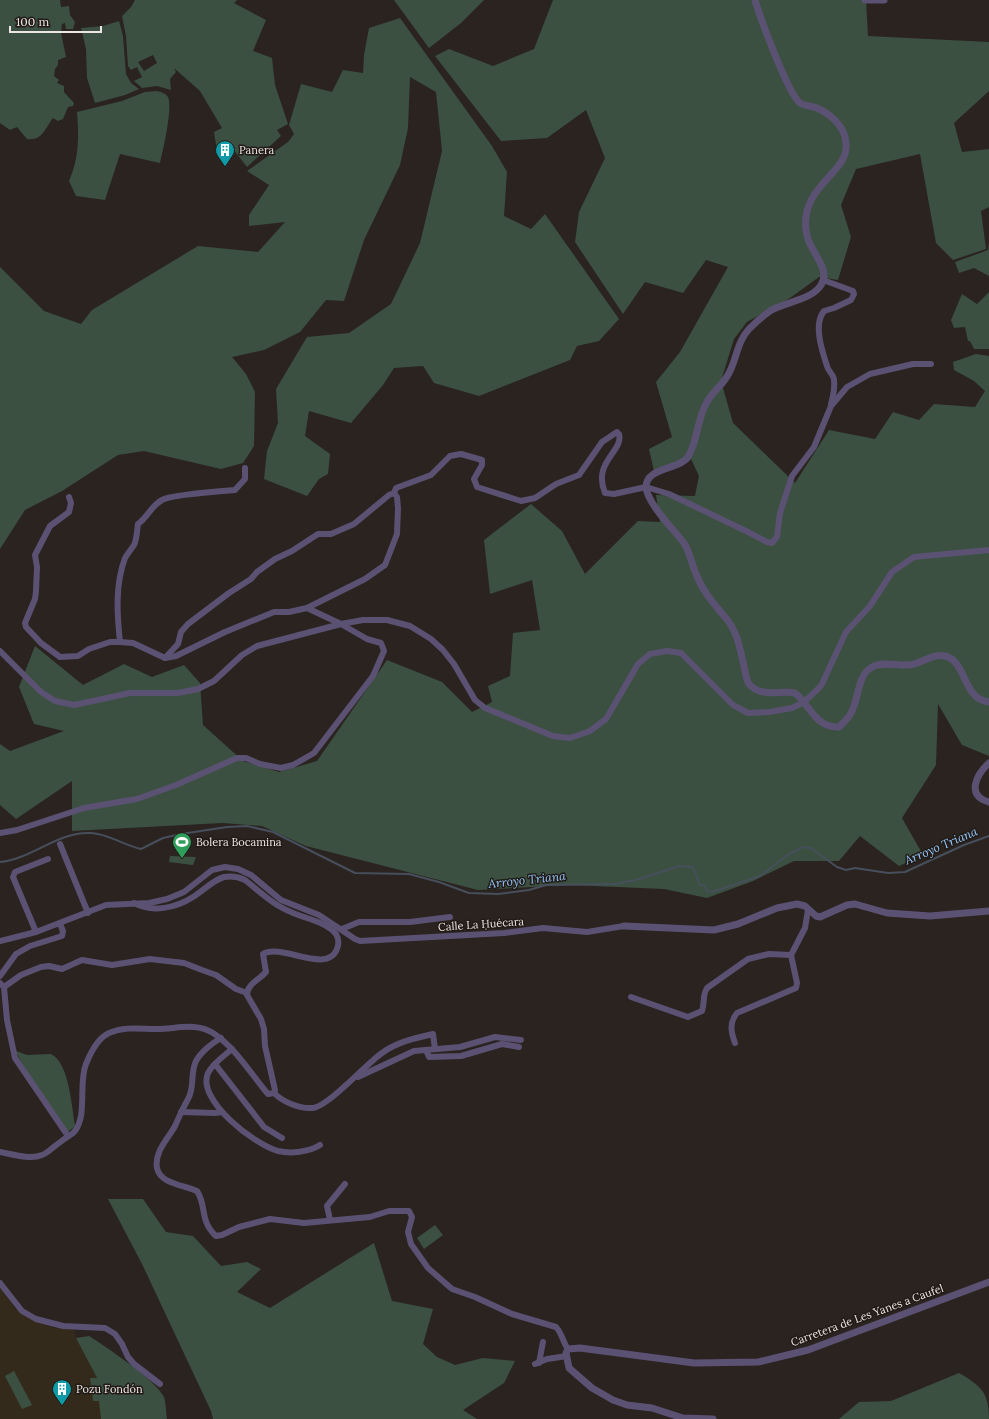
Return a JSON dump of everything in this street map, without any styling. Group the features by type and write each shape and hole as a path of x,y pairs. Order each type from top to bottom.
{"street":[{"path":"646,488 650,478 654,474 682,463 687,458 696,438 706,402 730,372 738,345 748,330 770,312 809,294 821,286 824,280 824,273 808,240 806,219 808,204 815,191 833,171 846,152 846,142 838,124 831,115 815,108 800,104 792,92 761,23 755,0"},
{"path":"865,0 884,0"},
{"path":"165,658 178,644 181,632 188,624 229,593 251,579 269,564 318,534 331,534 348,527 389,495 394,493 396,488 432,475 450,456 461,454 477,458 484,463 474,479 477,487 512,499 530,500 556,484 579,475 602,442 617,432 620,440 615,450 607,458 602,476 605,494 614,494 646,488 669,494 767,542 772,543 777,536 780,513 792,476 814,447 831,406 834,380 827,367 822,349 820,337 820,317 824,311 851,300 854,294 853,291 824,280"},
{"path":"831,406 847,387 870,374 913,364 931,364"},
{"path":"120,642 117,610 118,594 126,558 134,544 138,524 147,518 153,507 163,499 235,490 245,479 245,468"},
{"path":"646,488 659,512 686,546 697,578 706,594 728,620 738,642 748,683 754,689 764,692 795,693 804,702 815,718 822,724 838,727 851,713 864,675 872,667 885,664 910,665 936,656 944,656 952,659 955,663 973,696 980,701 989,702"},
{"path":"69,497 71,503 69,512 50,526 35,555 37,567 36,595 25,623 26,628 55,655 64,658 78,656 90,649 110,642 133,642 165,658 176,656 225,632 274,612 289,612 306,608 364,579 385,565 397,534 398,508 397,497 394,493"},
{"path":"0,651 41,692 56,701 74,705 130,693 178,693 198,689 214,681 242,655 258,646 341,624 363,620 387,620 410,626 431,639 443,650 454,664 474,700 485,708 553,736 570,738 590,732 606,719 638,664 650,654 667,651 681,653 733,706 748,713 769,712 792,708 804,702 821,686 846,632 870,606 892,572 914,557 989,550"},
{"path":"0,833 17,830 84,808 137,800 176,785 237,758 246,758 260,764 281,768 293,765 314,753 373,676 384,651 381,643 367,639 341,624 306,608"},
{"path":"989,762 979,772 975,786 978,796 982,801 989,802"},
{"path":"60,844 88,913"},
{"path":"36,932 13,877 15,872 48,859"},
{"name":"Calle La Ḥuécara","path":"0,941 60,924 106,905 134,902 149,903 167,899 184,892 212,870 219,868 238,868 251,874 281,900 319,915 355,939 368,941 504,934 543,928 586,932 624,926"},
{"path":"134,902 142,907 165,908 186,901 223,877 240,878 245,880 276,906 325,925 336,934 339,946 336,952 331,956 324,958 314,959 276,951 268,951 264,954 266,972 249,986 247,993"},
{"path":"624,926 714,930 738,924 777,908 796,904 805,906 808,910 820,917 847,905 855,904 888,914 930,916 989,911"},
{"path":"735,1043 730,1031 732,1019 737,1014 796,988 797,983 791,955 805,928 808,910"},
{"name":"Calle La Ḥuécara","path":"342,930 360,922 410,922 450,917"},
{"path":"0,976 16,954 30,946 62,936 63,931 60,924"},
{"path":"632,997 688,1017 702,1011 704,1005 704,993 707,988 748,958 770,954 791,955"},
{"path":"68,1136 15,1058 2,1004 2,985 41,967 49,966 62,969 82,960 112,965 150,959 184,964 216,975 236,989 247,993 261,1019 264,1029 265,1046 275,1090 274,1093"},
{"path":"0,1152 31,1156 42,1155 74,1132 80,1121 83,1072 86,1064 93,1050 108,1034 121,1029 197,1027 212,1032 221,1038 232,1049 268,1094 274,1093 291,1104 314,1108 352,1080 381,1053 397,1044 433,1034 435,1049"},
{"path":"221,1038 196,1060 193,1088 174,1127 163,1144 157,1161 157,1168 160,1175 165,1180 198,1191 207,1224 216,1236 222,1236 239,1227 270,1219 304,1223 370,1217 389,1212 409,1211 412,1217 408,1232 411,1244 428,1268 452,1289 475,1297 512,1314 556,1327 559,1330 567,1353 570,1368 592,1388 613,1400 627,1405 652,1408 683,1418 713,1419"},
{"path":"352,1080 414,1051 460,1046 495,1038 521,1040"},
{"path":"426,1050 429,1057 435,1058 461,1056 502,1044 519,1048"},
{"path":"232,1049 215,1064 208,1073 206,1089 222,1112 260,1144 268,1147 287,1152 298,1152 320,1145"},
{"path":"215,1064 264,1127 282,1138"},
{"path":"181,1112 222,1112"},
{"path":"330,1220 327,1206 345,1184"},
{"name":"Carretera de Les Yanes a Caufel","path":"567,1353 580,1348 694,1363 758,1362 808,1350 989,1282"},
{"path":"0,1283 22,1311 36,1319 63,1326 105,1328 115,1334 122,1344 128,1358 160,1384"},
{"path":"543,1342 537,1364 547,1358 567,1353"}],"shaded area":[{"path":"0,1286 15,1309 36,1322 54,1328 74,1329 76,1338 118,1419 0,1419"}],"green space":[{"path":"0,0 60,0 61,7 69,6 70,15 75,22 73,29 66,29 65,23 62,24 61,33 66,57 58,60 58,65 55,69 54,76 59,80 57,83 64,86 64,92 74,103 73,106 68,107 63,119 58,121 53,118 43,133 37,138 27,139 17,127 10,130 0,123"},
{"path":"135,0 237,0 234,3 266,20 253,51 272,58 275,85 288,124 277,130 281,136 247,167 230,145 225,157 218,157 214,132 222,128 200,91 174,68 176,72 170,79 171,90 157,86 142,88 134,81 142,77 137,67 131,70 128,66 126,36 122,16 131,7","holes":["153,55 157,63 144,71 138,62"]},
{"path":"394,0 484,0 461,23 429,48"},
{"path":"553,0 866,0 868,36 989,42 989,91 954,123 962,152 989,149 989,207 981,211 986,249 953,260 936,243 920,154 856,169 841,205 851,237 838,280 819,277 790,298 747,322 734,339 721,381 733,423 795,483 829,430 875,439 893,412 919,420 934,404 975,407 985,391 974,381 954,370 953,362 976,354 989,356 989,756 962,745 938,704 936,765 902,818 923,855 899,866 860,836 839,861 794,861 753,881 707,898 664,889 570,885 478,890 306,846 262,826 222,823 72,831 72,781 16,819 0,805 0,744 10,751 64,731 34,724 19,687 35,646 83,685 124,664 152,677 184,665 200,683 203,725 243,761 279,772 317,761 387,660 442,682 472,712 492,702 488,686 510,676 513,633 540,630 532,580 490,594 484,540 531,504 562,531 585,574 638,521 660,522 656,495 695,496 699,476 691,459 654,471 649,449 672,437 656,382 680,352 728,267 706,260 683,293 645,282 623,314 575,242 579,212 605,158 586,110 547,138 501,141 435,56 449,49 493,66 534,49"},
{"path":"400,18 492,146 507,172 504,216 531,229 545,214 619,319 599,341 577,346 570,360 479,396 434,383 423,366 394,368 383,385 351,423 309,411 305,436 330,454 328,474 319,479 307,496 264,479 267,451 278,423 276,389 307,337 349,333 391,304 420,243 442,151 436,92 410,77 408,128 400,165 364,240 344,301 326,300 300,332 264,350 232,357 246,374 255,392 254,446 243,463 221,469 144,451 118,455 62,491 25,510 0,549 0,267 44,311 81,324 92,310 198,246 258,252 285,222 249,226 249,215 269,185 247,171 288,142 294,134 289,125 301,84 332,92 343,70 363,73 364,55 369,28"},
{"path":"119,21 123,36 126,74 131,83 139,89 125,95 95,103 87,78 86,49 81,28 103,26"},
{"path":"157,91 167,96 169,102 167,129 160,163 120,154 105,200 76,196 69,181 75,164 78,148 77,112 122,101 145,92"},
{"path":"989,242 989,276 974,268 959,273 955,262 988,250"},
{"path":"989,292 989,349 974,349 970,341 968,341 965,327 954,328 951,320 962,294 977,304"},
{"name":"Bolera Bocamina","path":"170,856 196,857 193,865 169,862"},
{"path":"16,1051 27,1055 51,1054 62,1066 69,1086 75,1126 68,1132 31,1077"},
{"path":"108,1199 143,1199 166,1232 193,1236 221,1266 247,1262 261,1269 237,1292 270,1308 374,1243 392,1301 433,1309 423,1344 437,1357 455,1365 483,1358 515,1361 504,1383 463,1410 477,1419 213,1419 211,1411 143,1266"},
{"path":"435,1225 443,1235 424,1249 417,1238"},
{"path":"89,1336 130,1364 159,1390 165,1399 167,1419 101,1419 99,1401 93,1401 90,1378 97,1378 76,1338"},
{"path":"14,1371 32,1405 22,1409 5,1376"},
{"path":"959,1373 973,1382 982,1391 989,1410 989,1419 839,1419 859,1402 891,1401"}],"waterway":[{"name":"Arroyo Triana","path":"0,862 12,860 67,836 79,834 91,833 104,835 141,849 163,838 181,834 227,827 247,826 273,832 355,873 409,874 439,882 469,893 498,894 529,890 546,885 616,884 640,879 679,866 693,867 700,885 705,886 707,891 712,892 760,876 786,856 803,847 811,848 837,867 846,870 855,868 888,873 905,872 964,845 989,836"}],"place":[{"name":"Panera","path":"225,167"},
{"name":"Bolera Bocamina","path":"182,859"},
{"name":"Pozu Fondón","path":"62,1406"}]}
